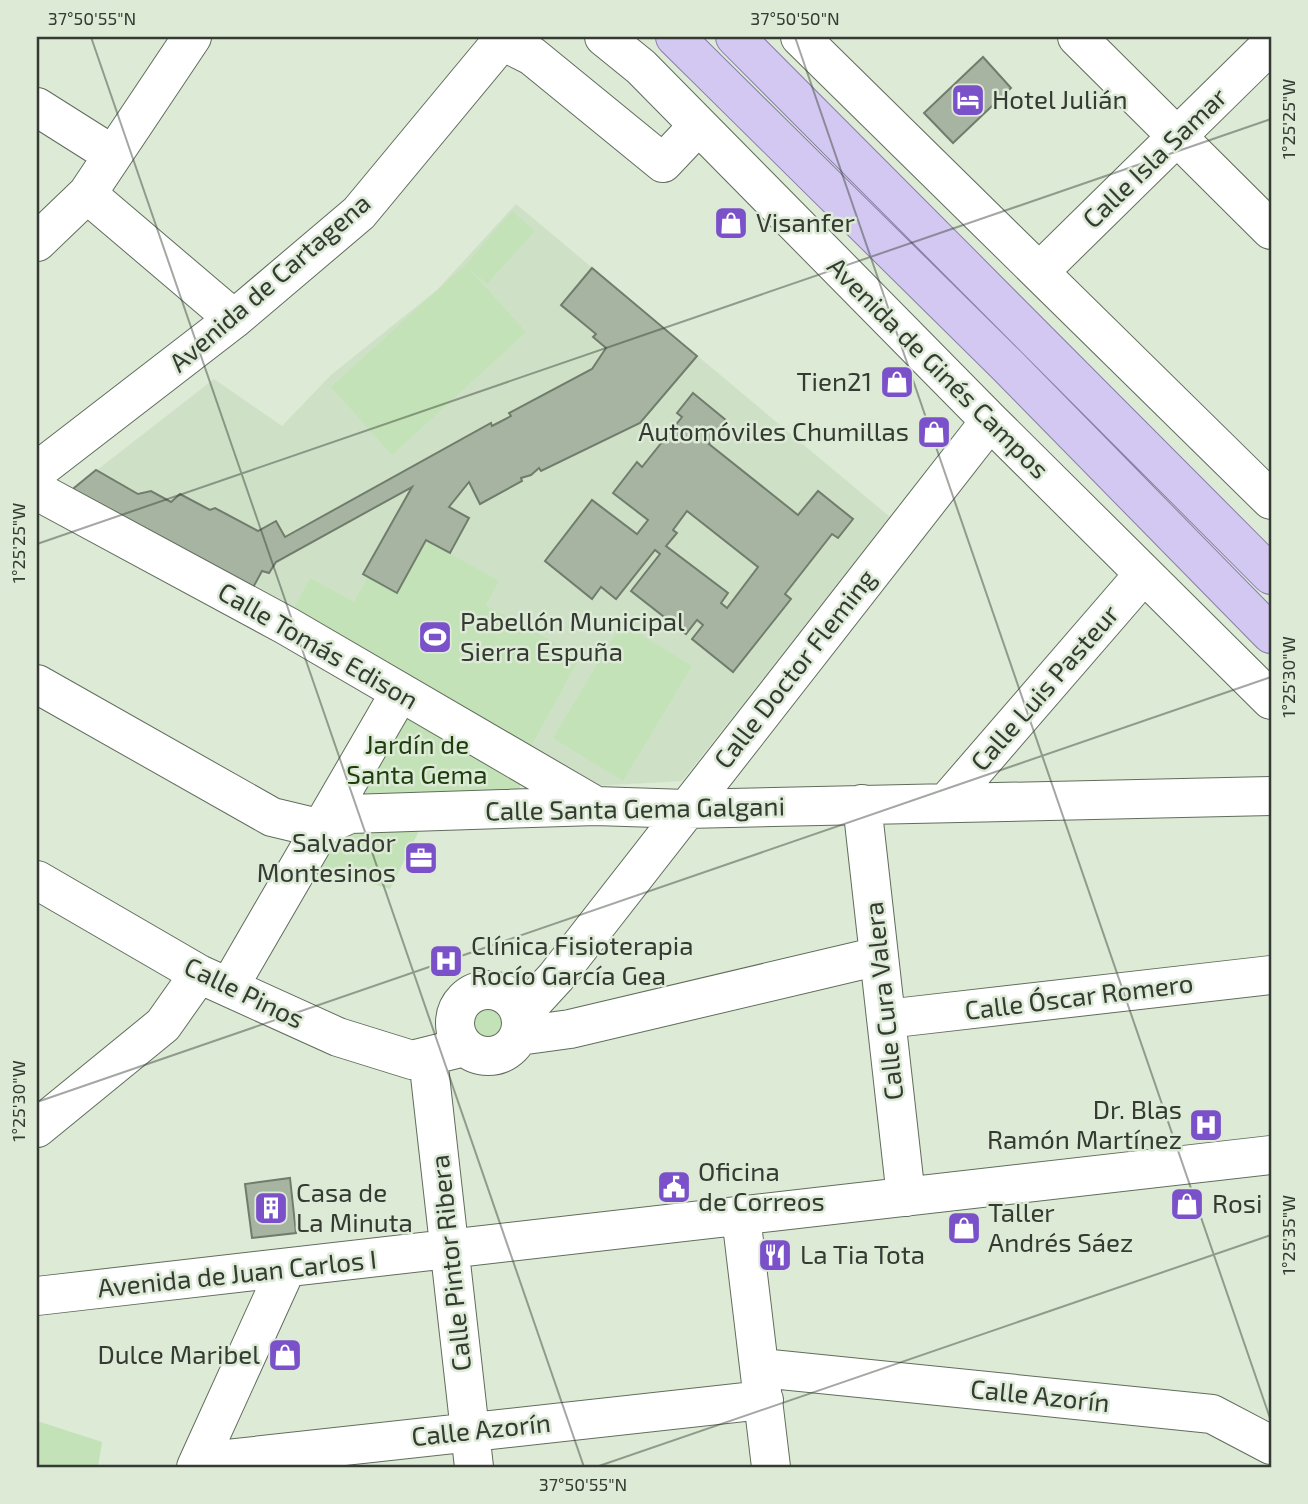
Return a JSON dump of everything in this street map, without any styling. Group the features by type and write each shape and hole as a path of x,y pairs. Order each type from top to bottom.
{"main road":[{"name":"Avenida de Ginés Campos","path":"675,37 1017,375 1271,634"},
{"path":"735,37 1271,575"}],"street":[{"path":"37,243 87,194 192,37"},
{"name":"Avenida de Ginés Campos","path":"604,37 640,67 1271,700"},
{"path":"800,37 1039,272 1265,482"},
{"path":"1077,37 1271,230"},
{"path":"503,39 532,56 663,163 698,126"},
{"name":"Avenida de Cartagena","path":"37,471 234,319 359,213 503,39"},
{"name":"Calle Isla Samar","path":"1039,272 1271,44"},
{"path":"37,107 113,155"},
{"path":"87,194 234,319"},
{"name":"Calle Doctor Fleming","path":"520,1025 990,421"},
{"name":"Calle Tomás Edison","path":"37,491 288,626 399,694 596,806"},
{"name":"Calle Luis Pasteur","path":"946,803 1144,574"},
{"path":"37,684 272,817 318,828"},
{"path":"44,1111 135,1051 214,980 318,828 399,694"},
{"name":"Calle Santa Gema Galgani","path":"318,828 350,814 596,806 686,809 1271,796"},
{"name":"Calle Cura Valera","path":"862,804 906,1197"},
{"name":"Calle Pinos","path":"37,880 214,980 365,1048 412,1060 464,1047"},
{"path":"520,1025 570,1029 879,956"},
{"name":"Calle Óscar Romero","path":"886,1020 1271,975"},
{"path":"487,989 509,996 520,1025 513,1045 494,1056 473,1054 464,1047 454,1027 459,1005 466,997 487,989"},
{"name":"Calle Pintor Ribera","path":"428,1058 472,1449"},
{"name":"Avenida de Juan Carlos I","path":"37,1296 1271,1155"},
{"path":"741,1216 771,1467"},
{"path":"197,1464 286,1269"},
{"name":"Calle Azorín","path":"197,1464 472,1449 762,1384 1212,1414 1271,1445"}],"shaded area":[{"path":"516,204 890,517 682,781 594,786 530,749 581,656 486,605 498,581 426,540 397,593 289,618 75,501 74,488 214,379 282,426 331,375 437,290"}],"green space":[{"path":"512,211 535,231 487,284 468,268 526,332 392,455 331,387 465,265"},
{"name":"Pabellón Municipal Sierra Espuña","path":"426,540 499,581 486,605 581,656 530,749 289,618 310,578 354,602 368,577 397,593"},
{"path":"622,623 692,666 623,781 553,738"},
{"name":"Jardín de Santa Gema","path":"405,715 520,783 520,788 514,792 361,794"},
{"name":"Jardín de Santa Gema","path":"420,829 390,889 319,867 330,845 348,830"},
{"path":"481,994 491,994 509,1003 506,1044 493,1050 481,1049 471,1044 463,1036 460,1025 461,1014 468,1003"},
{"path":"37,1421 102,1442 98,1467 37,1467"}],"building":[{"name":"Hotel Julián","path":"983,57 1011,88 953,143 924,113"},
{"path":"592,268 697,356 640,423 541,471 539,468 531,475 521,478 522,481 480,504 469,482 449,507 469,518 450,553 426,540 397,593 363,574 412,487 276,562 269,573 262,571 249,595 75,501 74,488 96,470 138,494 151,491 171,502 180,494 210,510 215,508 258,531 276,521 285,537 491,423 492,426 511,416 509,413 592,369 606,348 593,337 596,334 561,305"},
{"path":"693,393 727,421 709,444 798,515 818,491 853,519 838,538 832,534 785,594 791,599 733,672 692,639 703,625 697,620 686,634 631,591 660,554 655,550 616,599 601,587 592,599 545,561 592,500 637,534 648,520 613,493 637,462 642,467 682,417 677,413","holes":["687,511 758,567 727,608 721,603 728,593 666,546 677,533 673,530"]},
{"name":"Casa de La Minuta","path":"290,1178 296,1233 252,1238 245,1184"}],"place":[{"name":"Hotel Julián","path":"968,100"},
{"name":"Visanfer","path":"731,223"},
{"name":"Tien21","path":"897,382"},
{"name":"Automóviles Chumillas","path":"934,432"},
{"name":"Pabellón Municipal Sierra Espuña","path":"435,637"},
{"name":"Salvador Montesinos","path":"421,858"},
{"name":"Clínica Fisioterapia Rocío García Gea","path":"446,961"},
{"name":"Dr. Blas Ramón Martínez","path":"1206,1125"},
{"name":"Oficina de Correos","path":"674,1187"},
{"name":"Rosi","path":"1187,1204"},
{"name":"Casa de La Minuta","path":"271,1208"},
{"name":"Taller Andrés Sáez","path":"964,1228"},
{"name":"La Tia Tota","path":"775,1255"},
{"name":"Dulce Maribel","path":"285,1355"}]}
